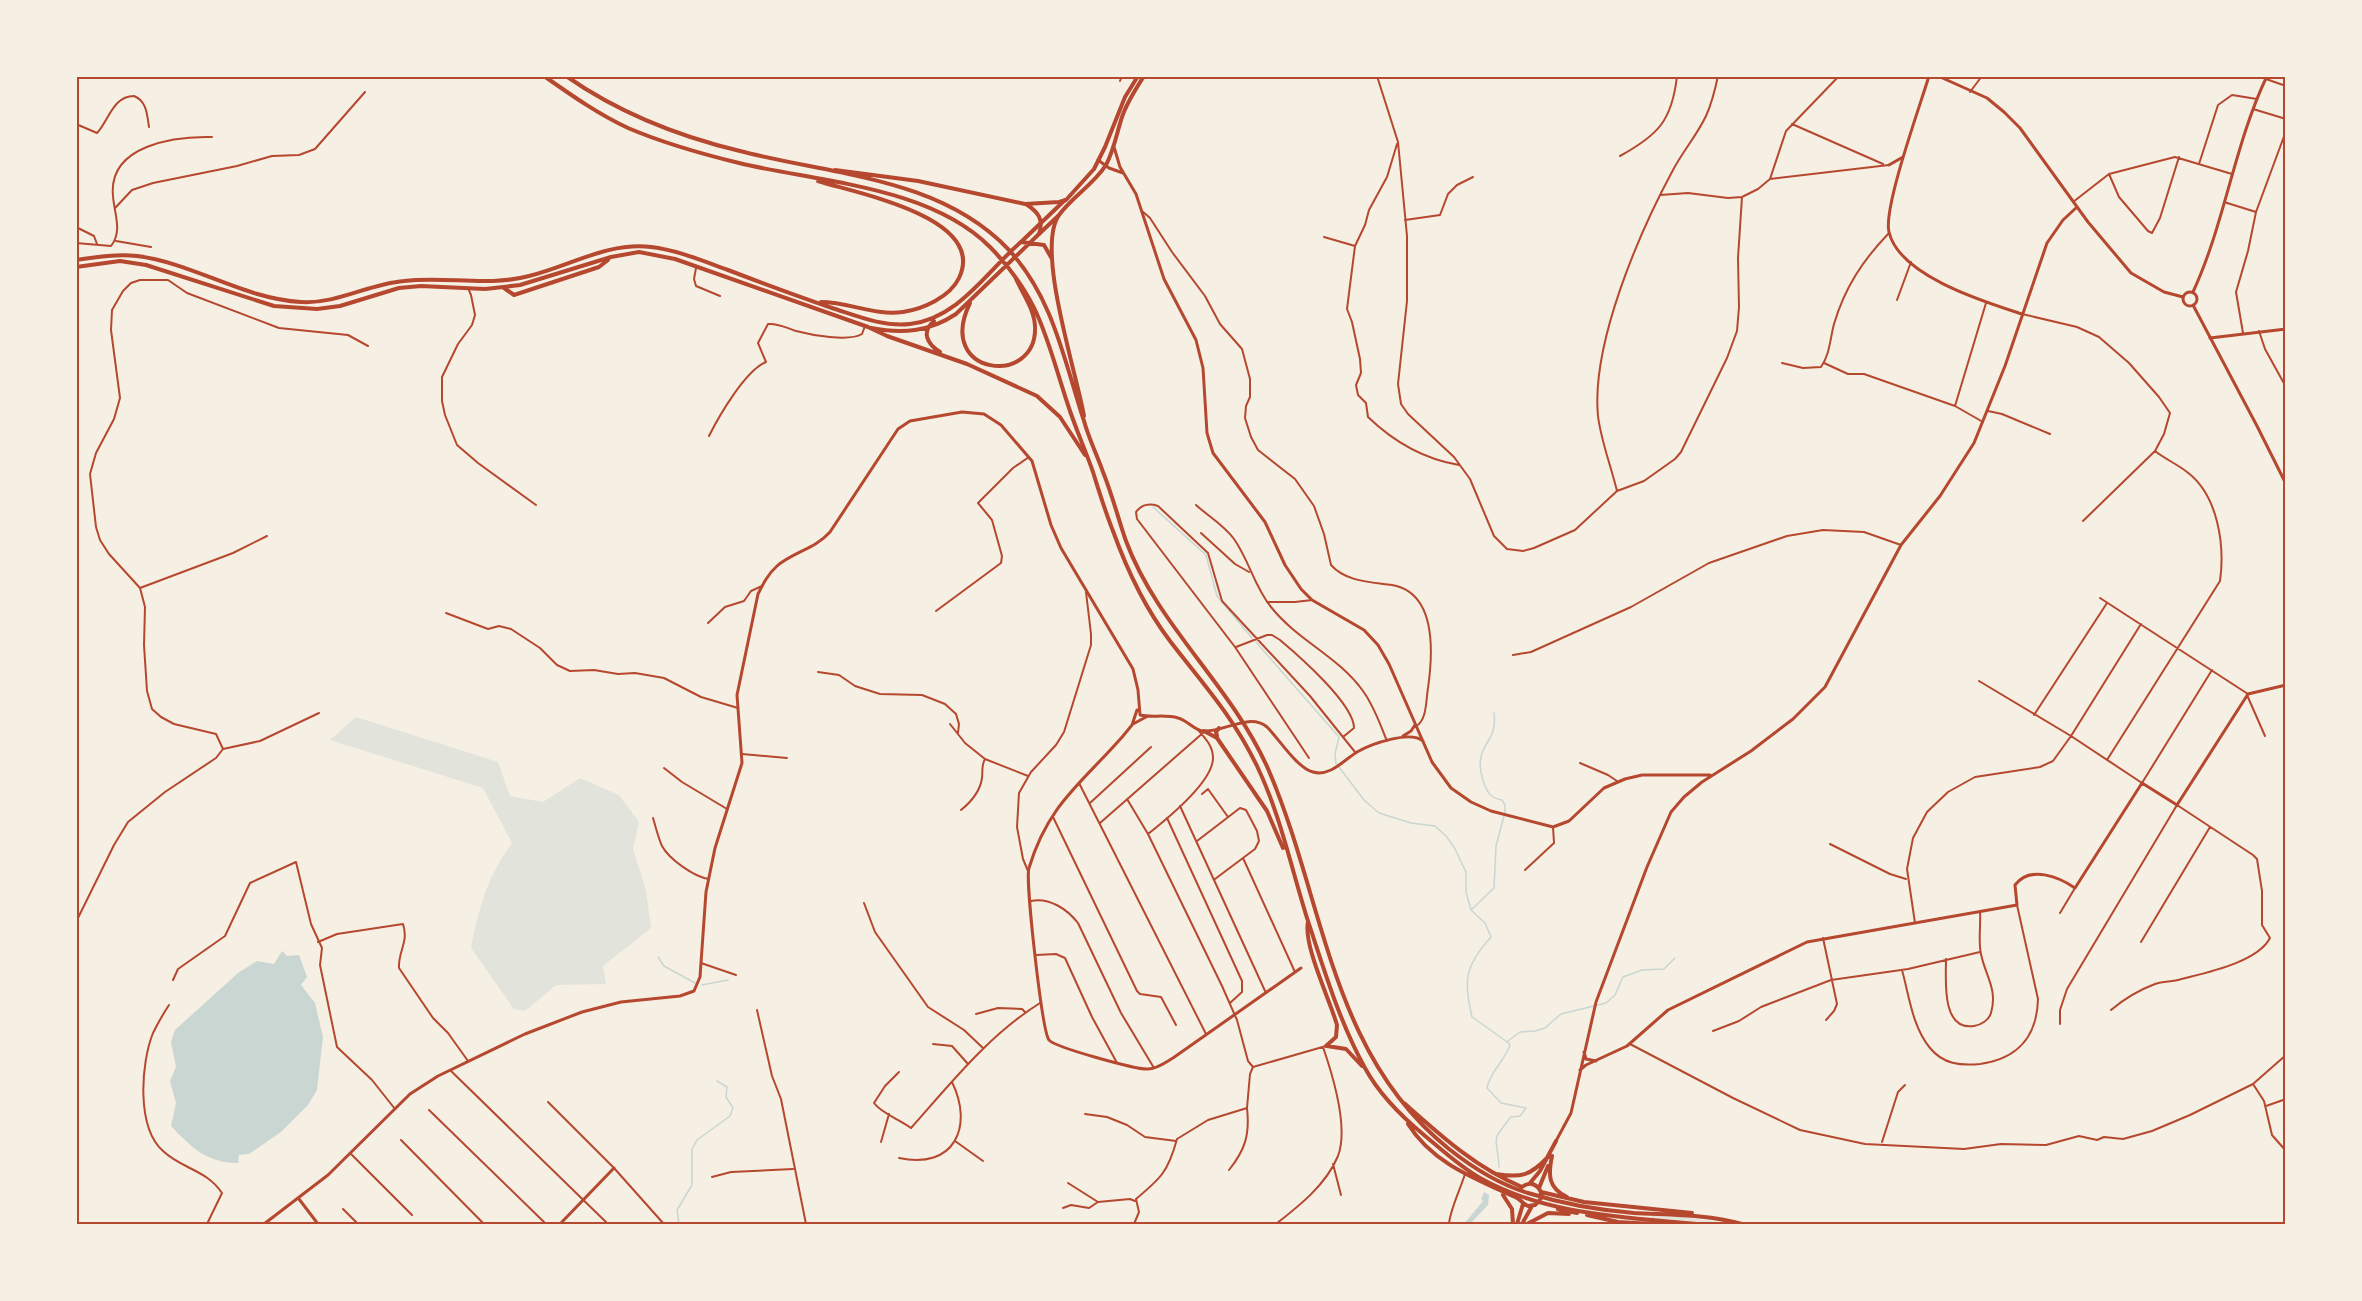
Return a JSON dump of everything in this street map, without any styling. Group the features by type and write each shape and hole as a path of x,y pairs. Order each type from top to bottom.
{"main road":[{"path":"544,76 578,100 627,127 678,146 740,163 848,184 935,211 974,234 1011,270 1039,315 1111,527 1133,580 1166,635 1216,697 1239,733 1268,790 1308,921 1342,1019 1365,1069 1378,1089 1425,1146 1464,1174 1521,1201 1586,1212 1697,1224"},
{"path":"566,76 634,117 680,134 741,152 828,169 934,199 977,223 1006,247 1025,270 1043,298 1056,330 1087,432 1142,577 1178,635 1219,686 1247,727 1263,759 1287,818 1327,947 1353,1020 1368,1053 1399,1098 1427,1130 1458,1157 1480,1172 1510,1187 1617,1222 1652,1224"},
{"path":"952,358 928,343 926,334 928,328 932,322 950,311 1013,248 1066,200 1094,169 1125,97 1138,76"},
{"path":"866,327 898,332 928,328 950,318 1059,216 1105,165 1127,103 1144,76"},
{"path":"828,169 918,181 1025,204 1045,204 1066,200"},
{"path":"806,176 903,208 937,222 958,241 963,262 958,280 947,292 938,299 915,309 904,312 878,313 817,302"},
{"path":"1025,204 1036,211 1041,223 1040,234"},
{"path":"1059,216 1051,234 1052,259 1069,354 1087,432"},
{"path":"1021,242 1046,246 1052,259"},
{"path":"76,260 115,255 147,258 273,298 315,302 339,299 372,287 400,281 513,280 606,249 640,246 666,249 688,256 869,320 901,325 930,320 956,305"},
{"path":"76,267 120,261 146,265 262,303 289,309 329,308 381,292 406,288 504,288 534,282 611,257 639,252 655,254 697,266 952,358 1011,382 1037,396 1060,417 1078,447 1087,456"},
{"path":"504,288 514,295 599,267 611,257"},
{"path":"972,298 961,325 962,339 969,352 979,362 994,367 1008,366 1019,360 1031,345 1035,324 1030,308 1011,270"},
{"path":"1220,728 1216,732 1218,740 1267,811 1288,856"},
{"path":"1203,732 1218,740"},
{"path":"1308,921 1306,931 1337,1025 1335,1040 1325,1046"},
{"path":"1325,1046 1346,1049 1365,1069"},
{"path":"1399,1098 1444,1139 1491,1173 1522,1187"},
{"path":"1405,1119 1454,1161 1482,1179 1503,1189 1542,1202 1586,1212"},
{"path":"1522,1224 1541,1197 1540,1190 1556,1141"},
{"path":"1491,1173 1525,1175 1534,1171 1550,1157"},
{"path":"1515,1224 1521,1201 1519,1192 1522,1187 1529,1184 1550,1157"},
{"path":"1550,1157 1551,1184 1556,1191 1573,1200"},
{"path":"1529,1184 1540,1190 1573,1200 1662,1209 1709,1216 1736,1223"},
{"path":"1500,1192 1512,1209 1515,1224"},
{"path":"1527,1224 1548,1213 1586,1212 1692,1215 1742,1224"}],"street":[{"path":"1120,81 1122,76"},
{"path":"1377,76 1398,142 1405,220 1408,283 1398,384 1399,395 1404,410 1442,445 1470,479 1494,536 1507,549 1514,551 1545,544 1575,530 1617,491 1644,481 1675,459 1685,444 1727,358 1737,331 1742,197"},
{"path":"1620,156 1642,144 1665,121 1673,103 1677,76"},
{"path":"1617,491 1598,418 1599,375 1606,335 1628,271 1660,195 1673,168 1706,117 1718,76"},
{"path":"1770,179 1782,139 1792,124 1839,76"},
{"path":"1929,76 1891,204 1889,233 1898,250 1944,285 1986,303 2086,330 2099,337 2118,353 2159,397 2170,413 2164,435 2155,451 2083,521"},
{"path":"1938,76 1987,98 2014,122 2073,202 2131,273 2169,294 2182,297"},
{"path":"1970,92 1982,76"},
{"path":"2193,292 2201,274 2253,109 2266,78 2286,86"},
{"path":"116,208 132,190 153,183 237,166 272,156 299,155 315,149 365,92"},
{"path":"2199,164 2218,105 2232,95 2257,99"},
{"path":"76,124 97,133 115,105 122,98 134,96 142,100 145,106 149,127"},
{"path":"2253,109 2286,119"},
{"path":"1792,124 1887,165 1905,156"},
{"path":"2243,333 2236,292 2256,212 2286,131"},
{"path":"76,243 88,246 97,244 111,246 115,241 116,208 112,194 115,174 141,149 181,137 212,137"},
{"path":"1398,142 1387,177 1369,210 1355,246 1347,309 1360,358 1361,373 1356,385 1358,394 1366,404 1368,417 1415,452 1434,460 1459,465"},
{"path":"1114,145 1123,173 1134,189 1162,274 1198,345 1203,369 1206,426 1210,448 1265,522 1290,574 1312,600 1358,626 1375,640 1389,663 1436,768 1454,792 1471,802 1501,814 1553,827 1574,818 1599,792 1617,782 1642,775 1714,774"},
{"path":"2073,202 2109,174 2136,165 2179,158 2232,174"},
{"path":"2109,174 2119,197 2152,233 2160,218 2179,158"},
{"path":"1098,160 1123,173"},
{"path":"1660,195 1688,193 1728,198 1742,197 1758,189 1770,179 1887,165 1895,166 1899,175"},
{"path":"1405,220 1440,215 1448,194 1457,185 1473,177"},
{"path":"2224,202 2256,212"},
{"path":"1556,1141 1570,1113 1596,1002 1666,822 1679,802 1695,788 1762,743 1793,719 1819,694 1901,544 1958,471 1974,443 1988,411 2047,243 2062,220 2077,207"},
{"path":"1142,211 1150,218 1172,252 1206,296 1220,324 1242,349 1250,379 1250,397 1246,406 1245,418 1251,437 1258,450 1295,479 1314,506 1324,534 1331,565 1346,575 1365,583 1390,585 1404,590 1423,606 1430,646 1430,673 1423,720 1401,737"},
{"path":"76,227 94,236 97,244"},
{"path":"1782,363 1821,367 1830,348 1834,324 1856,274 1867,256 1889,233"},
{"path":"1324,237 1355,246"},
{"path":"115,241 152,247"},
{"path":"1897,300 1911,262"},
{"path":"697,266 694,279 696,286 720,296"},
{"path":"168,280 171,272"},
{"path":"223,749 216,734 174,724 161,717 152,708 147,691 144,645 145,607 140,588 117,564 100,540 92,503 90,474 96,453 114,419 120,398 111,330 112,310 123,291 131,283 140,280 168,280 187,294 279,328 348,334 368,346"},
{"path":"468,288 475,315 472,325 458,344 442,377 442,401 445,415 457,445 536,505"},
{"path":"2182,297 2187,292 2193,292"},
{"path":"2193,292 2197,300 2193,305"},
{"path":"2182,297 2185,304 2193,305"},
{"path":"1954,406 1986,303"},
{"path":"2193,305 2258,426 2286,484"},
{"path":"709,436 726,404 744,382 766,362 758,343 765,326 776,324 810,334 850,338 862,334 866,327"},
{"path":"2210,338 2286,329"},
{"path":"2259,331 2265,349 2286,387"},
{"path":"1824,363 1848,374 1863,374 1954,406 1983,422"},
{"path":"2281,378 2286,376"},
{"path":"1988,411 2002,414 2050,434"},
{"path":"264,1224 299,1199 410,1094 450,1070 525,1034 582,1012 621,1002 690,994 697,987 709,879 727,809 740,775 742,754 738,708 740,678 755,604 762,586 778,565 818,543 830,532 898,429 907,422 962,412 984,414 1001,425 1029,458 1040,484 1056,537 1131,665 1137,685 1140,715 1162,714 1178,718 1203,732 1212,751 1212,766 1206,778 1180,806 1148,834"},
{"path":"2107,760 2220,580 2222,560 2220,537 2210,504 2194,478 2155,451"},
{"path":"936,612 1001,563 1002,556 994,526 978,503 1013,468 1029,458"},
{"path":"1309,758 1235,647 1137,519 1136,512 1144,505 1151,503 1158,506 1208,553 1214,566 1218,593 1222,601 1310,696 1356,753"},
{"path":"1196,505 1230,534 1243,555 1249,572 1267,602 1278,615 1345,671 1362,690 1373,707 1387,741"},
{"path":"1513,655 1531,652 1631,607 1709,563 1787,536 1823,530 1864,532 1901,544"},
{"path":"1201,533 1235,564 1249,572"},
{"path":"140,588 233,553 267,536"},
{"path":"708,623 725,607 744,601 751,591 762,586"},
{"path":"1085,589 1091,634 1088,658 1064,732 1056,745 1028,776 1019,794 1016,814 1023,859 1028,871 1044,1031 1051,1043 1117,1063 1138,1068 1154,1068 1301,968"},
{"path":"2100,598 2177,646 2248,695 2265,736"},
{"path":"1267,602 1312,600"},
{"path":"2034,715 2107,603"},
{"path":"446,613 488,629 499,626 511,628 540,648 557,665 570,671 635,673 664,678 701,698 738,708"},
{"path":"1915,923 1907,879 1909,848 1923,818 1937,800 1976,777 2048,765 2071,736 2141,624"},
{"path":"1235,647 1267,635 1275,636 1302,659 1339,698 1354,722 1354,728 1343,737"},
{"path":"2060,913 2212,670"},
{"path":"818,672 839,675 855,686 880,694 922,695 945,704 956,714 960,724 958,733"},
{"path":"1979,681 2071,736 2257,859 2262,891 2262,925 2270,938 2262,949 2254,955 2203,973 2157,983 2141,990 2111,1010"},
{"path":"2061,1024 2060,1010 2067,989 2177,804 2248,695 2286,685"},
{"path":"1132,725 1138,706"},
{"path":"76,922 114,845 128,822 165,792 216,758 223,749 260,741 319,712"},
{"path":"1028,871 1040,837 1052,814 1132,725 1149,716"},
{"path":"1100,823 1203,732 1250,722 1264,724 1299,763 1315,773 1326,772 1356,753 1387,741 1414,736 1423,741"},
{"path":"950,724 965,742 985,759 1028,776"},
{"path":"1090,803 1151,747"},
{"path":"742,754 787,758"},
{"path":"961,810 977,793 983,775 981,767 985,759"},
{"path":"1580,763 1608,775 1617,782"},
{"path":"663,768 727,809"},
{"path":"1692,776 1698,780 1695,788"},
{"path":"1079,783 1206,1034"},
{"path":"1202,794 1208,789 1228,816"},
{"path":"1127,799 1148,834 1230,1003 1248,1061 1253,1067"},
{"path":"1180,806 1266,993"},
{"path":"1197,841 1240,808 1243,808 1257,831 1259,841 1257,845 1214,880"},
{"path":"1052,814 1137,992 1161,997 1176,1025"},
{"path":"653,818 657,835 667,853 697,876 709,879"},
{"path":"1167,818 1242,981 1242,992 1230,1003"},
{"path":"1525,870 1554,843 1553,827"},
{"path":"2141,942 2210,827"},
{"path":"1830,844 1890,874 1907,879"},
{"path":"1243,858 1294,972"},
{"path":"173,980 178,969 225,936 250,883 296,862 307,910 322,948 320,965 337,1047 367,1075 395,1109"},
{"path":"1902,970 1918,1028 1930,1049 1952,1064 1966,1065 2001,1060 2011,1054 2029,1036 2036,1022 2038,1006 2015,885 2020,879 2028,876 2054,876 2075,888"},
{"path":"1030,901 1045,900 1054,904 1072,915 1078,923 1117,1006 1154,1068"},
{"path":"864,903 875,932 928,1007 964,1030 983,1048"},
{"path":"1579,1072 1586,1065 1630,1044 1668,1010 1807,942 2017,905"},
{"path":"1946,959 1947,1005 1958,1023 1967,1027 1981,1025 1991,1015 1993,997 1991,978 1980,952 1980,911"},
{"path":"318,942 337,934 402,924 406,933 399,968 433,1018 448,1033 468,1061"},
{"path":"1823,938 1837,1004 1826,1020"},
{"path":"1713,1031 1739,1021 1761,1007 1831,980 1902,970 1980,952"},
{"path":"1036,955 1056,954 1065,958 1092,1017 1117,1063"},
{"path":"701,963 735,975"},
{"path":"899,1072 874,1101 878,1108 910,1128 983,1048 1025,1012 1040,1003"},
{"path":"169,1005 148,1049 144,1105 151,1135 162,1151 206,1176 222,1193 207,1224"},
{"path":"976,1014 1006,1007 1022,1009 1025,1012"},
{"path":"757,1010 767,1045 772,1076 781,1099 793,1169 806,1224"},
{"path":"933,1044 952,1046 968,1064"},
{"path":"1630,1044 1800,1130 1865,1144 1964,1149 2001,1144 2046,1144 2079,1136 2097,1140 2104,1137 2129,1138 2190,1115 2253,1084 2286,1055"},
{"path":"1253,1067 1325,1046 1341,1126 1341,1142 1333,1164 1313,1191 1276,1224"},
{"path":"1583,1051 1586,1059 1598,1061"},
{"path":"1229,1170 1242,1154 1246,1143 1250,1074 1253,1067"},
{"path":"450,1070 608,1224"},
{"path":"899,1158 919,1160 935,1158 942,1155 955,1141 959,1130 960,1103 951,1082"},
{"path":"2253,1084 2262,1095 2272,1135 2286,1151"},
{"path":"1881,1144 1898,1092 1905,1085"},
{"path":"2265,1106 2286,1099"},
{"path":"548,1102 615,1168 663,1223"},
{"path":"1084,1114 1107,1117 1127,1125 1145,1137 1176,1141 1208,1120 1247,1108"},
{"path":"429,1110 546,1224"},
{"path":"881,1142 889,1114"},
{"path":"401,1140 484,1224"},
{"path":"955,1141 983,1161"},
{"path":"1134,1224 1139,1212 1136,1199 1160,1179 1176,1141"},
{"path":"350,1153 412,1215"},
{"path":"1333,1164 1341,1195"},
{"path":"560,1224 615,1168"},
{"path":"712,1178 731,1172 793,1169"},
{"path":"1449,1224 1450,1213 1459,1194 1464,1174"},
{"path":"1068,1183 1098,1203"},
{"path":"299,1199 318,1224"},
{"path":"1063,1208 1071,1205 1089,1208 1098,1203 1130,1199 1136,1201"},
{"path":"343,1209 358,1224"}],"shaded area":[{"path":"356,717 498,762 510,796 543,802 580,778 619,795 639,822 633,849 646,890 651,928 603,966 606,984 556,985 525,1011 514,1009 471,948 485,893 496,868 512,843 483,788 330,740"},
{"path":"282,951 287,956 299,955 307,977 301,985 315,1003 323,1037 317,1090 308,1105 281,1132 249,1154 239,1155 238,1163 217,1160 201,1153 171,1126 176,1103 170,1081 176,1067 171,1042 175,1030 238,973 257,961 274,964"},
{"path":"1484,1192 1489,1195 1488,1205 1470,1224 1464,1224 1483,1201 1481,1199"},
{"path":"1652,1216 1682,1217 1732,1224 1651,1218"}],"waterway":[{"path":"1153,507 1206,555 1217,596 1252,638"},
{"path":"1256,642 1339,737 1335,754 1336,764"},
{"path":"1494,713 1494,728 1483,751 1480,767 1487,790 1493,797 1502,800 1505,812 1496,846 1494,888 1471,910 1485,923 1491,937 1471,966 1467,983 1472,1017 1510,1044 1487,1088 1501,1103 1526,1108 1520,1116 1511,1117 1499,1132 1496,1140 1499,1167"},
{"path":"1339,767 1364,800 1379,813 1411,823 1435,826 1446,836 1466,872 1466,892 1471,910"},
{"path":"658,957 664,966 695,983"},
{"path":"1508,1041 1520,1032 1545,1028 1561,1014 1606,1003 1615,995 1623,977 1642,970 1664,969 1675,958"},
{"path":"702,985 728,980"},
{"path":"679,1224 677,1210 692,1185 692,1149 697,1140 730,1116 733,1108 726,1097 727,1087 717,1081"}]}
